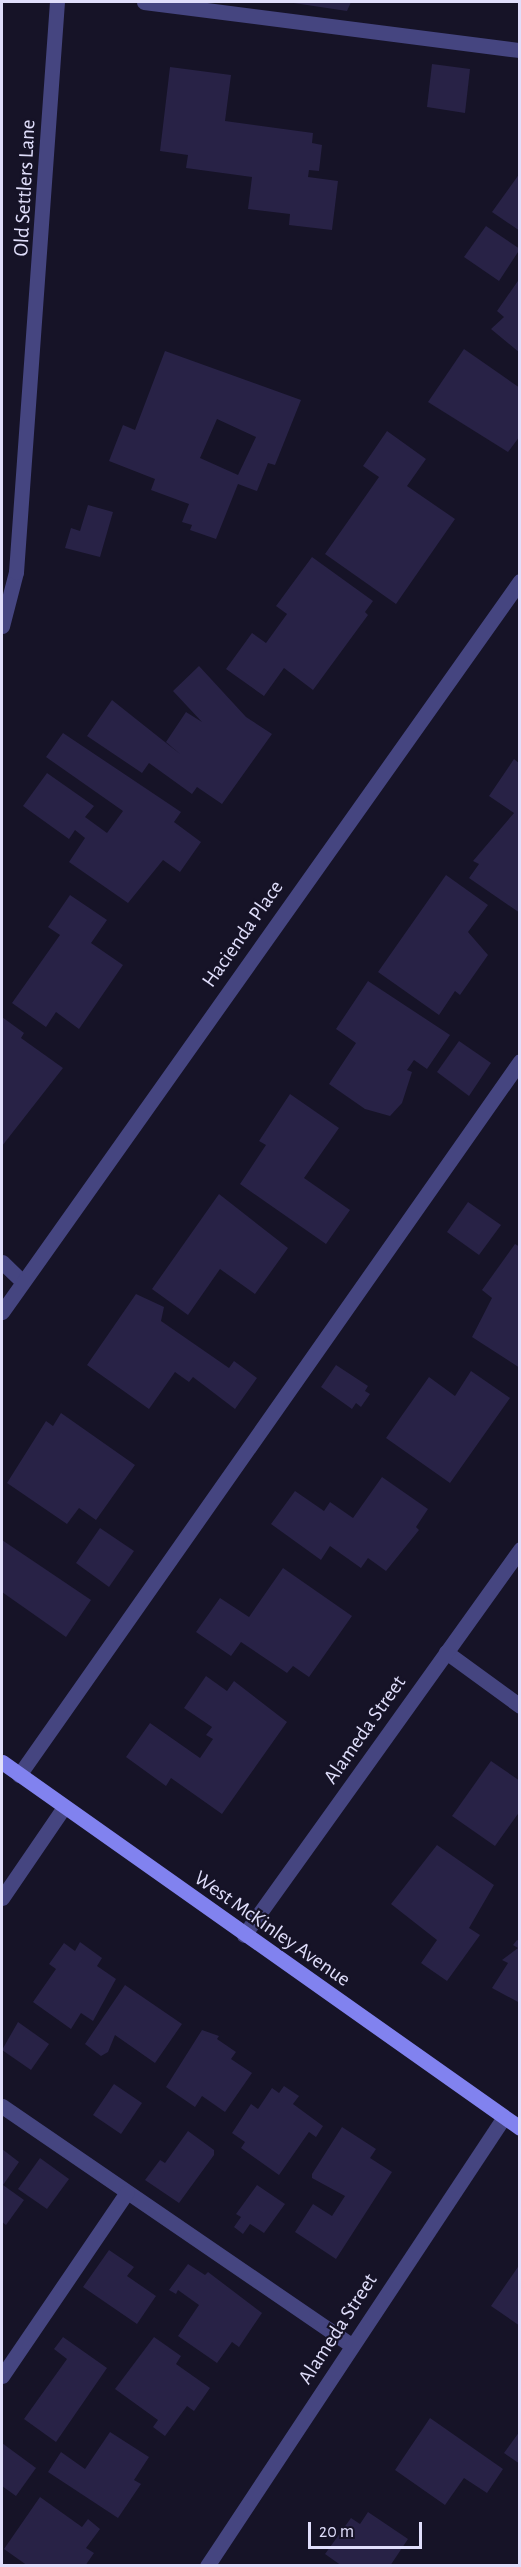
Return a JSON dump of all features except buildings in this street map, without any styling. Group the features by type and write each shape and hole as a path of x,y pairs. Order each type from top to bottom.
{"main road":[{"name":"West McKinley Avenue","path":"2,1762 519,2128"}],"street":[{"name":"Old Settlers Lane","path":"2,626 16,572 57,2"},
{"path":"144,2 519,51"},
{"name":"Hacienda Place","path":"2,1312 519,581"},
{"path":"19,1775 519,1061"},
{"path":"2,1262 22,1281"},
{"name":"Alameda Street","path":"244,1935 519,1549"},
{"path":"446,1652 519,1706"},
{"path":"2,1898 63,1807"},
{"path":"2,2106 352,2346"},
{"name":"Alameda Street","path":"207,2565 504,2117"},
{"path":"2,2376 127,2192"}]}
